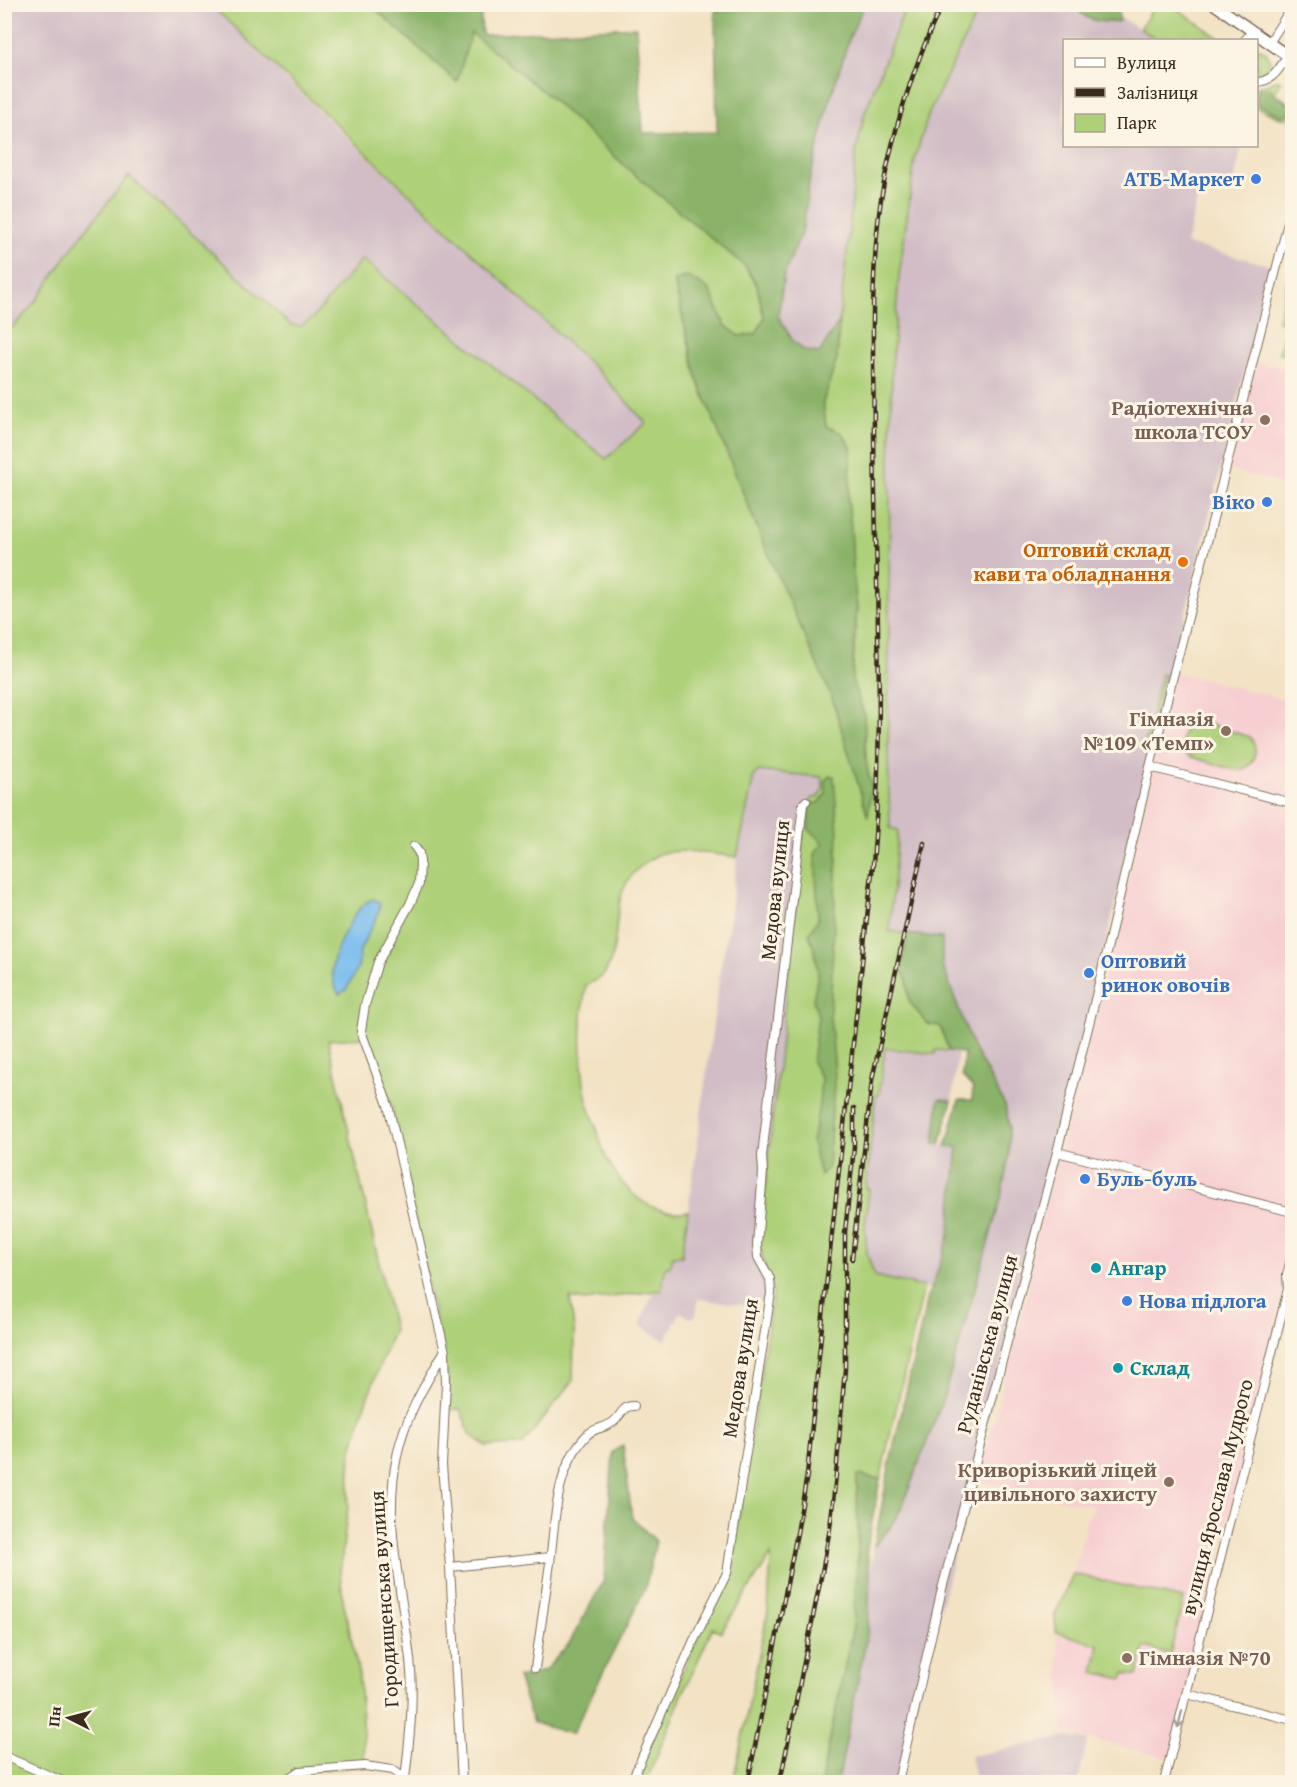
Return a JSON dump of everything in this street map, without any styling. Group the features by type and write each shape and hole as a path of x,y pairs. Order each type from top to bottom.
{"main road":[{"path":"1214,4 1290,57"}],"street":[{"path":"1269,43 1293,7"},
{"path":"1246,39 1251,31"},
{"path":"1258,82 1266,81 1274,76 1290,57"},
{"name":"Руданівська вулиця","path":"898,1782 942,1588 1057,1152 1150,767 1293,207"},
{"path":"1150,767 1293,803"},
{"name":"Медова вулиця","path":"631,1782 694,1640 727,1573 771,1293 770,1279 758,1257 757,1244 764,1172 762,1156 803,804 806,801"},
{"path":"414,846 419,853 419,884 378,962 365,1005 361,1031 388,1105 445,1352 442,1466 462,1782"},
{"path":"1057,1152 1293,1212"},
{"name":"вулиця Ярослава Мудрого","path":"1164,1782 1290,1290 1287,1275 1293,1255"},
{"name":"Городищенська вулиця","path":"406,1780 411,1684 410,1651 395,1563 392,1496 394,1474 397,1453 404,1431 425,1384 445,1352"},
{"path":"535,1668 560,1488 564,1474 574,1451 592,1430 609,1425 624,1408 634,1406"},
{"path":"450,1568 550,1557"},
{"path":"1186,1694 1293,1720"},
{"path":"4,1756 64,1782"},
{"path":"283,1782 299,1771 364,1766 393,1770 406,1780"}],"shaded area":[{"path":"4,5 210,5 336,127 566,341 646,423 606,459 362,259 313,318 301,326 291,325 129,176 24,316 11,328 5,328"},
{"path":"864,5 906,5 864,115 856,153 839,322 819,353 805,351 793,341 778,316 784,275 803,228 809,182 829,103 849,39"},
{"path":"981,5 1060,5 1058,12 1077,11 1082,16 1099,21 1115,22 1122,18 1156,39 1063,39 1063,147 1242,147 1232,191 1200,189 1186,244 1270,265 1079,1052 897,1782 838,1782 868,1629 874,1546 889,1529 902,1507 943,1399 1001,1198 1009,1156 1005,1105 973,1047 942,964 942,939 889,931 898,830 890,828 888,753 892,366 899,276 915,158 929,113"},
{"name":"Радіотехнічна школа ТСОУ","path":"1253,361 1292,371 1292,487 1226,469"},
{"path":"1174,672 1292,701 1292,1255 1170,1759 1064,1732 1055,1615 1073,1574 1088,1515 1091,1515 1093,1506 978,1481 1028,1289 1033,1249 1060,1151 1155,769 1150,767"},
{"path":"758,771 822,777 823,789 818,797 759,1244 772,1279 766,1301 754,1301 744,1305 698,1299 696,1316 690,1318 680,1312 665,1341 640,1325 655,1291 662,1290 665,1267 673,1256 682,1256 737,857 754,775"},
{"path":"885,1048 935,1054 936,1050 958,1052 952,1100 939,1099 934,1144 958,1147 949,1236 932,1289 875,1276 867,1254 865,1227 869,1190 866,1189 876,1094 879,1095"},
{"path":"1066,1737 1088,1739 1078,1782 976,1782 970,1756"}],"green space":[{"path":"1074,4 1115,5 1120,21 1107,22 1087,18 1077,10"},
{"path":"211,5 371,5 457,82 470,32 545,93 634,174 745,266 757,285 764,318 756,334 739,336 725,325 709,289 674,281 697,378 762,540 832,698 850,757 871,786 866,762 864,714 852,680 857,608 848,500 851,447 842,433 826,426 823,402 837,359 856,153 864,115 906,5 981,5 929,113 915,158 899,276 892,366 888,753 890,828 898,830 889,931 908,934 900,969 907,979 909,1001 940,1026 949,1051 936,1050 935,1054 885,1048 879,1095 876,1095 866,1188 869,1189 865,1227 867,1254 875,1276 924,1287 880,1479 857,1476 858,1548 853,1627 821,1782 733,1782 768,1611 771,1555 721,1632 713,1628 646,1782 634,1782 696,1641 730,1574 773,1293 759,1245 806,808 811,799 818,797 823,789 822,777 759,771 754,775 737,857 676,851 659,854 648,861 634,873 625,886 620,900 615,944 605,973 586,985 582,1025 584,1084 603,1149 622,1183 640,1200 662,1210 688,1211 682,1256 673,1256 670,1267 665,1267 662,1290 584,1301 570,1298 574,1329 573,1381 522,1445 486,1446 471,1435 460,1409 447,1410 448,1383 391,1103 366,1038 328,1040 394,1329 365,1404 351,1453 348,1507 340,1572 343,1600 359,1675 365,1766 299,1771 283,1782 5,1782 4,328 11,328 28,311 75,244 129,176 291,325 301,326 313,318 362,259 606,459 646,423 601,374"},
{"path":"371,5 480,5 482,35 636,27 643,133 717,132 715,11 803,5 864,5 849,39 829,103 809,182 803,228 784,275 778,316 793,341 805,351 819,353 839,322 837,359 823,402 826,426 842,433 851,447 848,500 857,608 852,680 864,714 866,762 871,786 868,817 832,698 762,540 697,378 674,281 686,276 709,289 725,325 739,336 756,334 764,318 757,285 745,266 634,174 545,93 471,33 457,82"},
{"path":"1155,5 1172,5 1221,39 1156,39 1140,29"},
{"path":"1258,48 1266,52 1270,60 1266,70 1258,74"},
{"path":"1276,79 1281,82 1275,93 1292,105 1292,118 1280,118 1258,108 1258,87 1268,85"},
{"path":"1258,89 1271,89 1273,94 1292,107 1292,112 1281,116 1258,104"},
{"path":"1292,261 1292,325 1278,321"},
{"path":"1284,333 1292,335 1292,356 1279,353"},
{"path":"1161,674 1165,675 1146,753 1143,752"},
{"path":"1201,722 1250,737 1255,748 1251,763 1247,767 1235,770 1188,756 1183,745 1183,734 1189,726"},
{"path":"829,776 834,776 838,833 830,1015 835,1072 828,1168 820,1176 812,1142 821,1078 812,1062 818,1016 813,1000 818,974 815,952 809,934 818,919 815,852 823,844 808,829 812,803 819,803 826,794 825,781"},
{"path":"908,934 942,938 942,964 973,1047 1005,1105 1009,1127 1009,1156 1001,1198 943,1399 902,1507 889,1529 874,1546 891,1458 930,1288 932,1288 949,1236 958,1147 946,1146 959,1100 972,1100 973,1088 962,1076 964,1053 949,1051 940,1026 927,1024 909,1001 907,979 900,969"},
{"path":"939,1099 952,1100 940,1145 934,1144"},
{"path":"623,1445 632,1518 656,1541 645,1589 572,1734 533,1723 518,1677 544,1671 568,1645 604,1580 613,1452"},
{"path":"857,1475 880,1479 867,1549 870,1577 868,1629 838,1782 821,1782 853,1627 858,1548"},
{"path":"1073,1574 1184,1599 1170,1654 1145,1647 1137,1676 1125,1673 1123,1679 1093,1672 1099,1645 1056,1632 1055,1615"}],"water":[{"path":"374,899 380,903 378,914 360,950 358,968 346,990 339,994 332,972 338,947 354,916 367,902"}],"railway":[{"path":"748,1782 807,1475 873,864 877,810 879,701 873,342 875,256 881,199 891,149 913,75 942,4"},
{"path":"852,1259 872,1080 924,843"},
{"path":"780,1782 823,1567 836,1475 845,1369 845,1232 854,1147 854,1108"}],"place":[{"name":"АТБ-Маркет","path":"1256,179"},
{"name":"Радіотехнічна школа ТСОУ","path":"1265,420"},
{"name":"Віко","path":"1267,502"},
{"name":"Оптовий склад кави та обладнання","path":"1183,562"},
{"name":"Гімназія №109 «Темп»","path":"1226,731"},
{"name":"Оптовий ринок овочів","path":"1089,973"},
{"name":"Буль-буль","path":"1085,1179"},
{"name":"Ангар","path":"1096,1268"},
{"name":"Нова підлога","path":"1127,1301"},
{"name":"Склад","path":"1118,1368"},
{"name":"Криворізький ліцей цивільного захисту","path":"1169,1482"},
{"name":"Гімназія №70","path":"1127,1658"}]}
